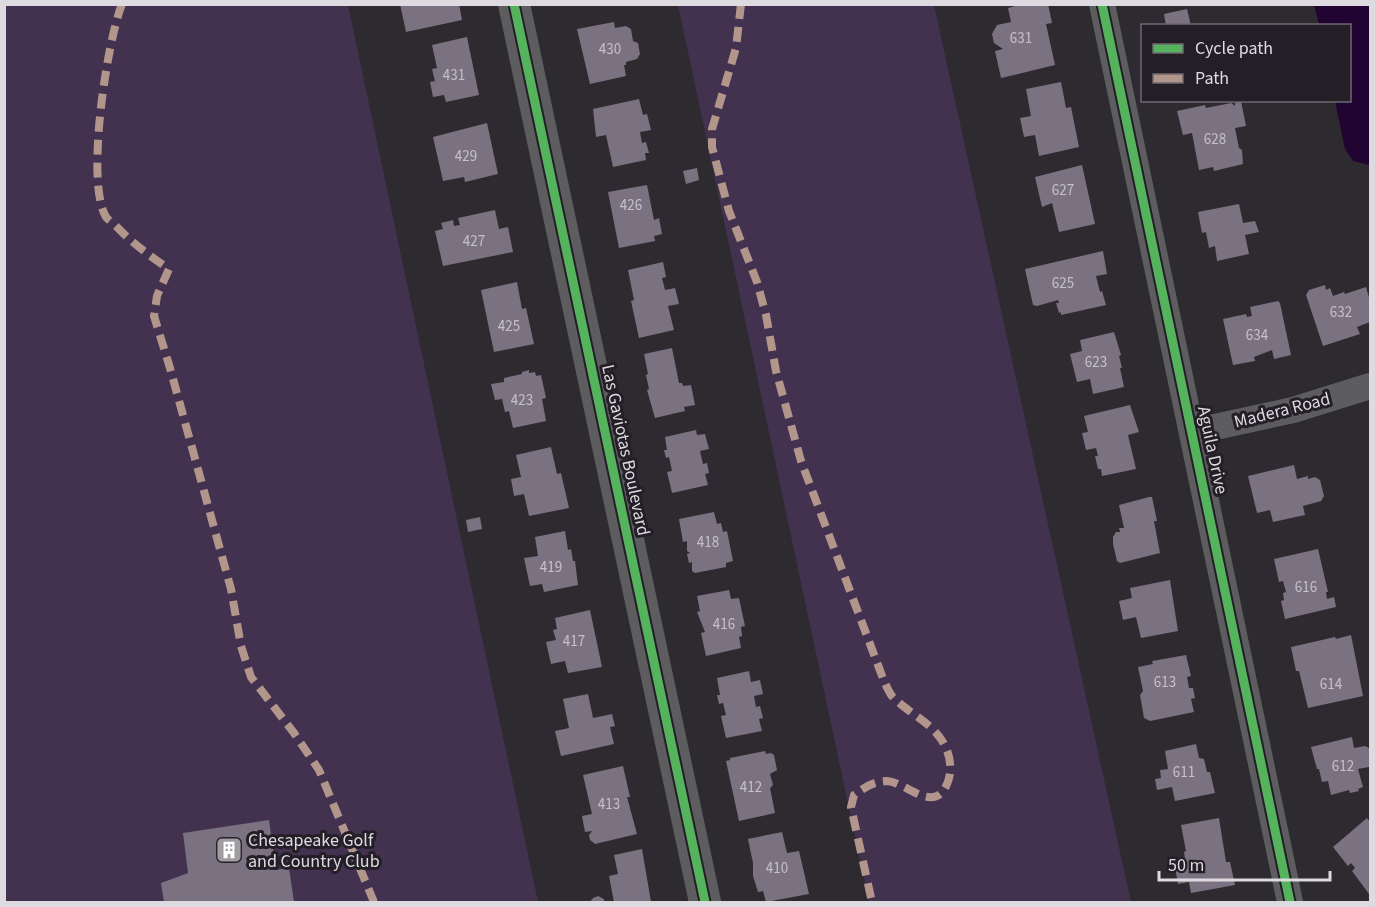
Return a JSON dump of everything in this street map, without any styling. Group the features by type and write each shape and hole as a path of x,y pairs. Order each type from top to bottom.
{"street":[{"name":"Las Gaviotas Boulevard","path":"514,4 705,903"},
{"name":"Aguila Drive","path":"1102,4 1290,903"},
{"name":"Madera Road","path":"1192,432 1293,410 1371,386"}],"shaded area":[{"name":"Chesapeake Golf and Country Club","path":"5,5 348,5 538,902 5,902"},
{"path":"678,5 934,5 1131,902 869,902"},
{"path":"1314,5 1370,5 1369,165 1353,161 1345,149 1335,102 1351,102 1351,24 1319,24"}],"building":[{"path":"400,4 459,4 462,20 406,32"},
{"path":"1022,4 1048,4 1052,23 1046,24 1055,65 1001,78 995,51 1003,49 994,43 992,34 997,25 1011,22 1008,8"},
{"path":"1187,9 1191,24 1166,24 1164,14"},
{"path":"614,22 615,28 626,26 631,29 633,41 638,43 640,54 637,59 626,62 624,65 626,76 590,84 577,29"},
{"path":"467,37 479,95 446,102 444,95 433,97 430,82 435,81 432,69 437,68 432,45"},
{"path":"1061,82 1066,108 1071,107 1079,147 1039,156 1035,135 1024,137 1020,118 1031,116 1026,89"},
{"path":"639,99 643,115 647,114 651,130 640,132 642,143 646,142 649,153 645,153 646,160 613,167 606,135 596,137 593,109"},
{"path":"1241,102 1246,126 1235,128 1239,148 1242,150 1243,164 1214,171 1213,167 1199,170 1192,133 1183,135 1177,111 1205,105 1206,108 1231,103 1235,106 1235,103"},
{"path":"487,123 498,174 465,182 464,177 443,181 433,137"},
{"path":"1082,165 1095,224 1059,232 1052,203 1042,207 1035,177"},
{"path":"697,168 699,180 686,184 683,171"},
{"path":"647,185 654,220 659,218 662,234 654,236 655,241 619,248 608,192"},
{"path":"1239,204 1243,223 1255,221 1259,232 1245,235 1249,254 1217,261 1215,246 1209,248 1206,232 1202,233 1198,212"},
{"path":"495,210 499,229 508,227 513,252 443,266 435,231 443,229 441,223 453,220 454,226 460,225 458,218"},
{"path":"1103,251 1107,274 1096,276 1106,305 1061,315 1056,303 1059,303 1058,300 1033,305 1025,269"},
{"path":"663,262 666,277 662,278 665,290 675,288 679,304 668,306 674,330 639,338 631,301 634,300 628,270"},
{"path":"517,282 522,309 526,308 534,344 494,352 481,290"},
{"path":"1325,285 1326,290 1330,288 1333,296 1366,287 1370,301 1370,322 1357,327 1360,334 1323,346 1306,295 1309,290"},
{"path":"1278,301 1291,355 1274,359 1272,350 1254,357 1255,361 1233,365 1223,319 1246,314 1247,317 1252,316 1250,307"},
{"path":"1114,332 1121,355 1119,356 1122,368 1120,368 1124,387 1093,394 1090,379 1077,382 1070,354 1082,351 1080,340"},
{"path":"672,348 679,383 683,386 691,385 695,405 684,407 685,411 655,418 647,390 649,389 646,375 648,374 644,354"},
{"path":"529,370 529,373 535,372 536,376 541,375 546,398 542,399 546,421 513,428 509,411 505,412 502,399 495,400 491,384 504,382 504,378"},
{"path":"1130,405 1139,432 1128,435 1136,469 1102,476 1095,456 1098,456 1096,448 1086,450 1082,433 1088,432 1084,416"},
{"path":"696,430 697,435 705,434 709,449 700,451 703,464 707,463 709,473 705,474 708,485 672,493 667,472 672,471 669,457 666,458 664,450 667,450 665,437"},
{"path":"551,447 557,474 561,473 569,508 529,516 524,494 514,496 511,479 521,477 516,455"},
{"path":"1294,465 1297,479 1308,476 1308,479 1315,477 1320,480 1324,496 1321,501 1303,506 1305,515 1273,522 1270,510 1257,513 1248,476"},
{"path":"1152,497 1157,521 1154,521 1160,553 1120,563 1117,561 1113,544 1116,532 1120,532 1119,528 1124,528 1119,505"},
{"path":"714,512 717,524 721,523 723,532 727,531 733,561 726,563 726,567 695,573 692,571 692,562 689,563 687,554 690,553 687,551 687,541 683,542 679,519"},
{"path":"480,517 482,529 468,532 466,520"},
{"path":"565,531 568,550 571,549 573,561 575,561 578,585 544,592 542,584 530,586 524,558 538,556 535,537"},
{"path":"1318,549 1328,592 1326,592 1327,599 1334,597 1336,607 1285,619 1281,601 1284,600 1283,593 1286,592 1283,581 1279,582 1274,559"},
{"path":"1170,580 1178,631 1141,638 1136,617 1123,620 1119,601 1132,598 1130,588"},
{"path":"729,590 731,599 739,598 745,626 741,627 742,636 739,637 741,648 706,656 701,633 705,632 697,612 700,611 697,596"},
{"path":"590,610 602,667 568,673 565,661 551,664 546,642 556,640 553,630 557,629 555,618"},
{"path":"1351,635 1363,696 1308,708 1291,647"},
{"path":"1186,655 1191,676 1187,677 1189,688 1193,688 1195,698 1191,699 1194,712 1150,721 1144,718 1140,695 1143,691 1138,667 1153,664 1152,661"},
{"path":"749,671 751,682 760,680 763,694 754,696 756,707 760,706 763,718 759,719 762,731 726,738 721,716 726,715 723,703 719,704 717,678"},
{"path":"588,694 593,718 612,714 615,726 610,727 614,744 561,756 555,731 569,728 563,699"},
{"path":"1352,737 1354,748 1365,746 1369,748 1369,767 1358,769 1363,787 1358,789 1359,791 1350,793 1349,790 1331,795 1328,781 1322,782 1311,747"},
{"path":"1196,744 1199,758 1204,759 1207,772 1210,772 1215,793 1175,801 1172,787 1157,790 1155,779 1161,778 1160,770 1168,769 1165,751"},
{"path":"765,751 766,754 774,755 777,770 770,774 775,813 739,821 726,761 730,758"},
{"path":"623,766 630,797 627,797 637,834 595,844 590,840 589,835 592,831 585,832 582,816 592,814 583,775"},
{"path":"1219,818 1226,862 1230,862 1235,885 1191,893 1189,882 1178,884 1175,867 1186,865 1181,825"},
{"path":"1367,818 1370,822 1369,894 1352,871 1355,868 1351,863 1348,866 1333,847"},
{"name":"Chesapeake Golf and Country Club","path":"269,820 276,870 289,868 294,902 164,902 161,883 188,873 183,833"},
{"path":"782,832 787,853 799,851 809,894 766,902 763,891 758,892 753,876 748,839"},
{"path":"642,849 651,902 614,902 609,876 618,874 614,855"},
{"path":"598,896 604,899 604,902 590,902 593,898"}],"marked path":[{"path":"122,4 110,48 100,112 98,144 100,199 106,217 135,244 169,269 157,296 154,316 231,589 241,646 251,677 319,770 374,902"},
{"path":"741,4 736,48 712,129 712,147 729,211 757,282 766,315 776,371 801,461 884,681 894,698 924,721 942,740 950,761 950,775 947,784 935,797 927,797 887,781 865,787 854,795 851,807 872,902"}],"cycle path":[{"path":"514,4 705,902"},
{"path":"1102,4 1290,902"}],"place":[{"name":"Chesapeake Golf and Country Club","path":"229,850"}]}
